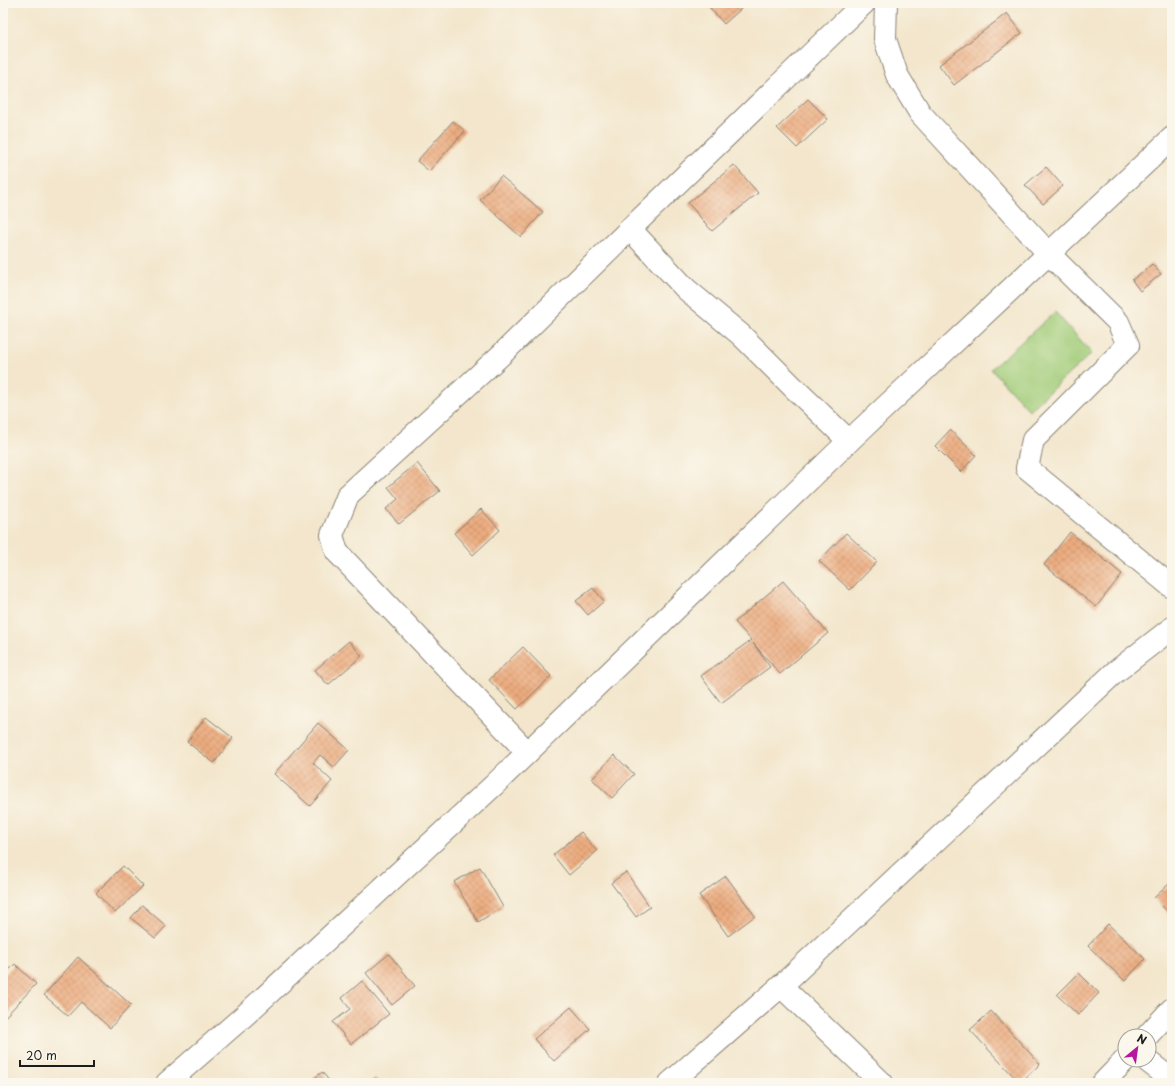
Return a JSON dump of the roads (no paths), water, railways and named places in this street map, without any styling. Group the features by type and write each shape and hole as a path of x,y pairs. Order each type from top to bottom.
{"street":[{"path":"527,752 336,552 332,535 348,495 502,354 864,3"},
{"path":"886,3 885,39 897,75 920,113 1048,253 1118,322 1128,345 1033,440 1027,468 1172,587"},
{"path":"167,1083 250,1010 494,785 849,441 1172,138"},
{"path":"630,229 686,289 741,335 849,441"},
{"path":"670,1083 782,986 1114,673 1172,628"},
{"path":"782,986 882,1083"},
{"path":"1154,1028 1172,1009"},
{"path":"1103,1083 1117,1068"},
{"path":"1156,1068 1172,1080"}]}
